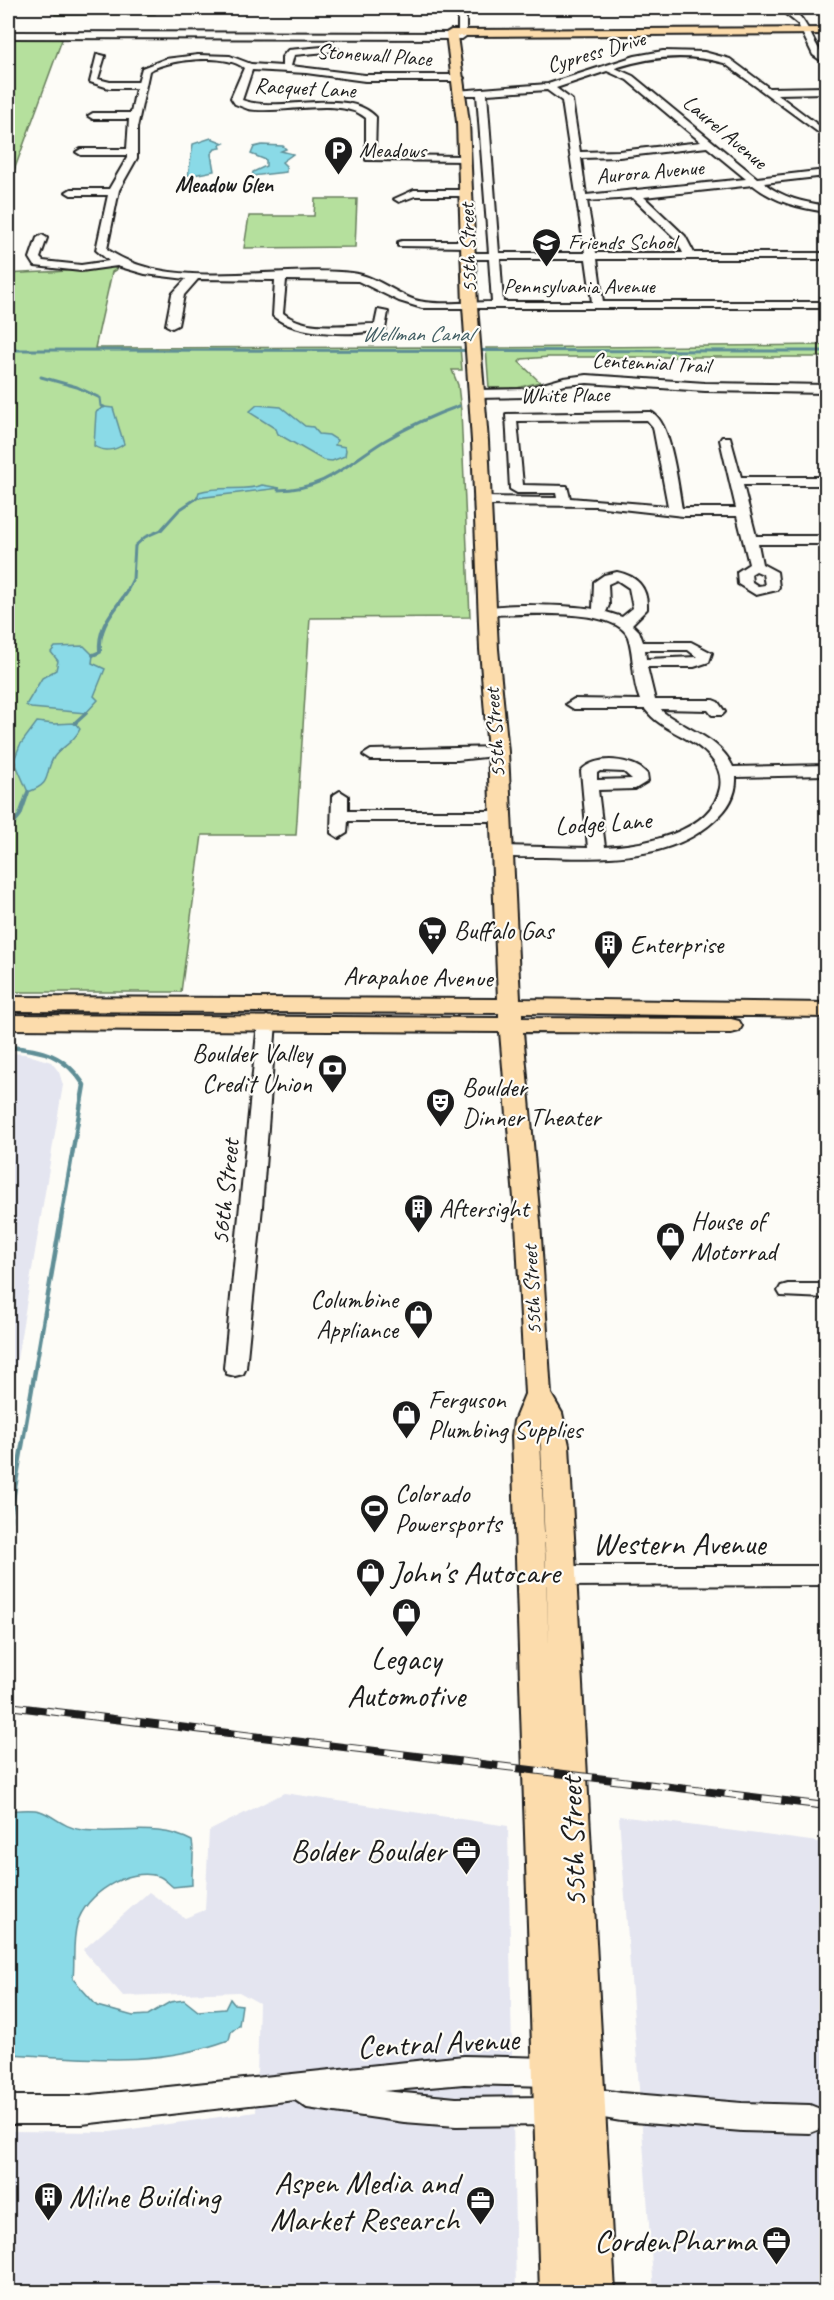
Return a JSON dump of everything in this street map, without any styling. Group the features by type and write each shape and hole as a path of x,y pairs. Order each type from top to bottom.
{"main road":[{"path":"455,32 826,32"},
{"name":"55th Street","path":"455,32 462,69 459,75 459,93 470,250 470,306 487,611 498,756 511,1017 528,1222 538,1394 528,1421 526,1436 546,1576 585,2101 596,2292"},
{"name":"Arapahoe Avenue","path":"8,1004 322,1004 511,1017 826,1026"},
{"name":"Arapahoe Avenue","path":"8,1022 267,1022 826,1010"},
{"name":"55th Street","path":"546,1576 549,2072 559,2292"}],"street":[{"name":"55th Street","path":"455,32 462,8"},
{"path":"782,8 799,20 816,53 826,61"},
{"path":"8,34 232,35 455,32"},
{"path":"115,262 106,256 101,243 113,192 133,153 134,116 145,70 150,65 227,57 232,35"},
{"name":"Stonewall Place","path":"286,69 287,57 291,52 334,49"},
{"name":"Cypress Drive","path":"459,93 549,87 648,56 704,55 727,61 826,135"},
{"path":"100,56 92,79 96,82 141,85"},
{"name":"Racquet Lane","path":"227,57 242,60 249,67 237,98 244,105 269,109 355,108 364,110 371,117 370,158 464,159"},
{"name":"Stonewall Place","path":"249,67 365,78 459,75"},
{"name":"Laurel Avenue","path":"607,68 630,78 754,182 780,199 826,210"},
{"path":"549,87 567,100 598,305"},
{"path":"767,91 826,90"},
{"path":"482,93 498,306"},
{"path":"93,116 134,116"},
{"path":"576,155 619,154 708,144"},
{"path":"81,153 133,153"},
{"name":"Aurora Avenue","path":"583,198 636,195 826,173"},
{"path":"71,192 113,192"},
{"path":"399,199 414,194 466,193"},
{"path":"636,195 681,238 690,256"},
{"path":"42,238 35,258 39,264 57,268 81,268 115,262"},
{"path":"402,244 470,250 494,256 826,256"},
{"name":"Pennsylvania Avenue","path":"115,262 157,273 195,276 361,278 411,303 470,306 826,305"},
{"path":"172,324 178,294 195,276"},
{"path":"281,276 277,314 281,321 289,324 311,327 381,327 382,312"},
{"name":"Centennial Trail","path":"476,394 526,393 564,382 587,380 705,387 826,389"},
{"name":"White Place","path":"563,499 562,489 517,489 510,417 650,416 659,426 675,509"},
{"path":"726,440 738,481 756,566"},
{"path":"738,481 826,481"},
{"name":"White Place","path":"481,499 563,499 675,509 744,510"},
{"path":"752,540 826,540"},
{"path":"598,614 602,604 601,582 612,577 628,578 637,586 642,599 640,609 624,623"},
{"path":"487,611 598,614 624,623 632,631 637,646 647,704 665,721 706,745 719,758 727,772 826,770"},
{"path":"637,646 691,646 705,653 704,659 694,663 639,663"},
{"path":"574,704 713,705 717,712"},
{"path":"371,755 498,756"},
{"name":"Lodge Lane","path":"501,851 597,851 660,845 699,827 723,803 728,787 727,772"},
{"path":"589,785 597,851"},
{"path":"340,796 339,825 500,816"},
{"name":"56th Street","path":"235,1368 252,1207 267,1022"},
{"path":"788,1291 826,1291"},
{"name":"Western Avenue","path":"546,1576 826,1576"},
{"name":"Central Avenue","path":"8,2110 82,2110 464,2070 549,2072 565,2077 576,2086 585,2101"},
{"name":"Central Avenue","path":"284,2090 404,2109 456,2112 551,2111 569,2109 585,2101 621,2108 742,2118 810,2119"}],"shaded area":[{"path":"8,1053 25,1054 51,1062 59,1072 63,1085 8,1413"},
{"path":"284,1793 508,1826 516,2292 8,2292 8,2131 110,2132 256,2112 259,2003 239,1992 123,1996 83,1950 149,1892 185,1918 205,1910 209,1831"},
{"name":"CordenPharma","path":"619,1816 826,1843 826,2292 654,2292"}],"green space":[{"path":"56,8 158,8 155,14 55,15"},
{"path":"8,37 63,37 8,187"},
{"path":"315,199 357,199 355,247 244,248 249,216 314,216"},
{"path":"111,266 117,269 112,272 95,348 460,347 462,370 452,370 458,385 461,411 470,617 310,618 296,835 202,835 181,992 8,992 8,274 72,271"},
{"path":"826,345 826,357 549,357 522,359 519,362 540,382 517,388 489,388 486,348"}],"water":[{"path":"211,138 224,143 220,145 221,148 215,149 211,154 214,171 188,176 193,144"},
{"path":"283,146 286,149 281,151 293,154 282,162 286,166 286,172 252,176 253,172 266,166 266,160 251,154 254,147"},
{"path":"257,405 281,407 305,426 313,427 319,434 329,435 337,440 335,445 345,447 345,456 332,461 323,460 278,434 276,429 249,412"},
{"path":"104,407 113,408 124,444 105,450 94,446 96,412"},
{"path":"262,485 280,488 197,498 199,492 207,490"},
{"path":"84,646 93,655 92,663 105,669 94,696 98,700 86,713 31,708 26,705 42,678 56,670 58,661 51,652 55,647"},
{"path":"37,722 75,723 80,729 54,757 45,781 36,789 28,792 14,760 20,745"},
{"path":"8,1810 40,1811 82,1830 152,1830 179,1835 192,1841 192,1885 173,1887 158,1876 134,1875 109,1885 89,1903 75,1931 73,1979 97,2006 133,2016 148,2015 170,2002 184,2000 198,2011 225,2009 230,1999 234,2004 242,2005 239,2025 231,2032 229,2040 201,2049 146,2058 92,2059 8,2054"}],"waterway":[{"name":"Wellman Canal","path":"8,350 826,351"},
{"path":"41,377 77,387 100,398 101,406 104,407"},
{"path":"278,490 295,489 323,480 411,426 459,406"},
{"path":"126,593 133,579 135,546 145,537 161,530 179,510 197,498"},
{"path":"93,655 100,652 101,634 104,627 127,592"},
{"path":"75,723 86,713"},
{"path":"8,830 20,815 28,792"},
{"path":"8,1047 42,1052 61,1060 84,1085 8,1528"}],"railway":[{"path":"8,1706 826,1806"}],"place":[{"name":"Meadows","path":"338,176"},
{"name":"Friends School","path":"547,268"},
{"name":"Buffalo Gas","path":"433,956"},
{"name":"Enterprise","path":"609,970"},
{"name":"Boulder Valley Credit Union","path":"333,1094"},
{"name":"Boulder Dinner Theater","path":"441,1128"},
{"name":"Aftersight","path":"418,1234"},
{"name":"House of Motorrad","path":"670,1262"},
{"name":"Columbine Appliance","path":"419,1340"},
{"name":"Ferguson Plumbing Supplies","path":"407,1440"},
{"name":"Colorado Powersports","path":"374,1534"},
{"name":"John's Autocare","path":"370,1598"},
{"name":"Legacy Automotive","path":"406,1638"},
{"name":"Bolder Boulder","path":"467,1876"},
{"name":"Milne Building","path":"48,2222"},
{"name":"Aspen Media and Market Research","path":"480,2226"},
{"name":"CordenPharma","path":"777,2266"}],"district":[{"name":"Meadow Glen","path":"224,185"}]}
